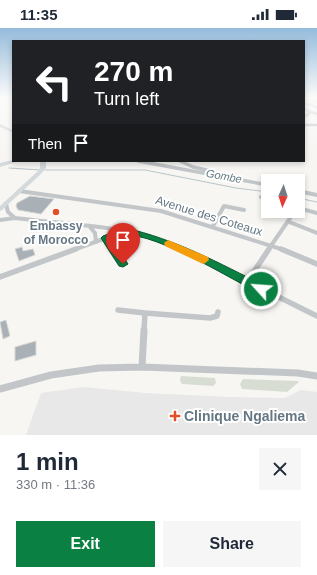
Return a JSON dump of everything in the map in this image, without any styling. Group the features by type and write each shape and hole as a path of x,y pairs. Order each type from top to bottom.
{"main road":[{"path":"0,125 12,131"},
{"path":"0,164 12,160"},
{"path":"0,164 12,162"},
{"path":"0,209 42,167"}],"street":[{"path":"305,125 317,125"},
{"path":"144,162 261,183"},
{"path":"183,162 203,170 261,182"},
{"name":"Avenue des Coteaux","path":"19,191 149,208 213,226 273,246 317,264"},
{"path":"305,191 317,193"},
{"path":"6,204 8,212 16,218"},
{"path":"213,226 224,206 244,210"},
{"path":"305,210 317,213"},
{"path":"0,220 16,218 90,227 149,237 177,247 317,316"},
{"path":"247,282 291,218"},
{"path":"289,222 317,233"},
{"path":"90,227 95,233 96,242"},
{"path":"0,276 125,232"},
{"path":"106,238 123,264"},
{"path":"118,310 210,318 216,316 218,312"},
{"path":"142,367 145,313"},
{"path":"0,389 51,375 99,368 142,367 298,373 317,376"}],"shaded area":[{"path":"181,376 215,378 216,383 213,386 182,384 180,381"},
{"path":"243,379 299,382 287,392 242,389 240,384"},
{"name":"Clinique Ngaliema","path":"84,387 145,393 231,397 285,398 301,390 317,392 317,435 26,435 41,393"}],"building":[{"path":"30,196 54,199 41,214 18,210 16,206 17,203"},
{"path":"22,247 23,251 33,249 35,255 19,261 15,249"},
{"path":"6,320 10,336 3,339 0,322"},
{"path":"36,341 36,355 15,361 15,347"}],"waterway":[{"name":"Gombe","path":"9,168 40,170"},
{"name":"Gombe","path":"45,170 145,170 236,188 261,191"},
{"name":"Gombe","path":"305,199 317,202"}],"slow traffic":[{"path":"168,243 204,260"}],"place":[{"name":"Embassy of Morocco","path":"56,212"},
{"name":"Clinique Ngaliema","path":"175,416"}],"route":[{"path":"123,264 106,238 125,232 163,241 201,258 261,289"}]}
